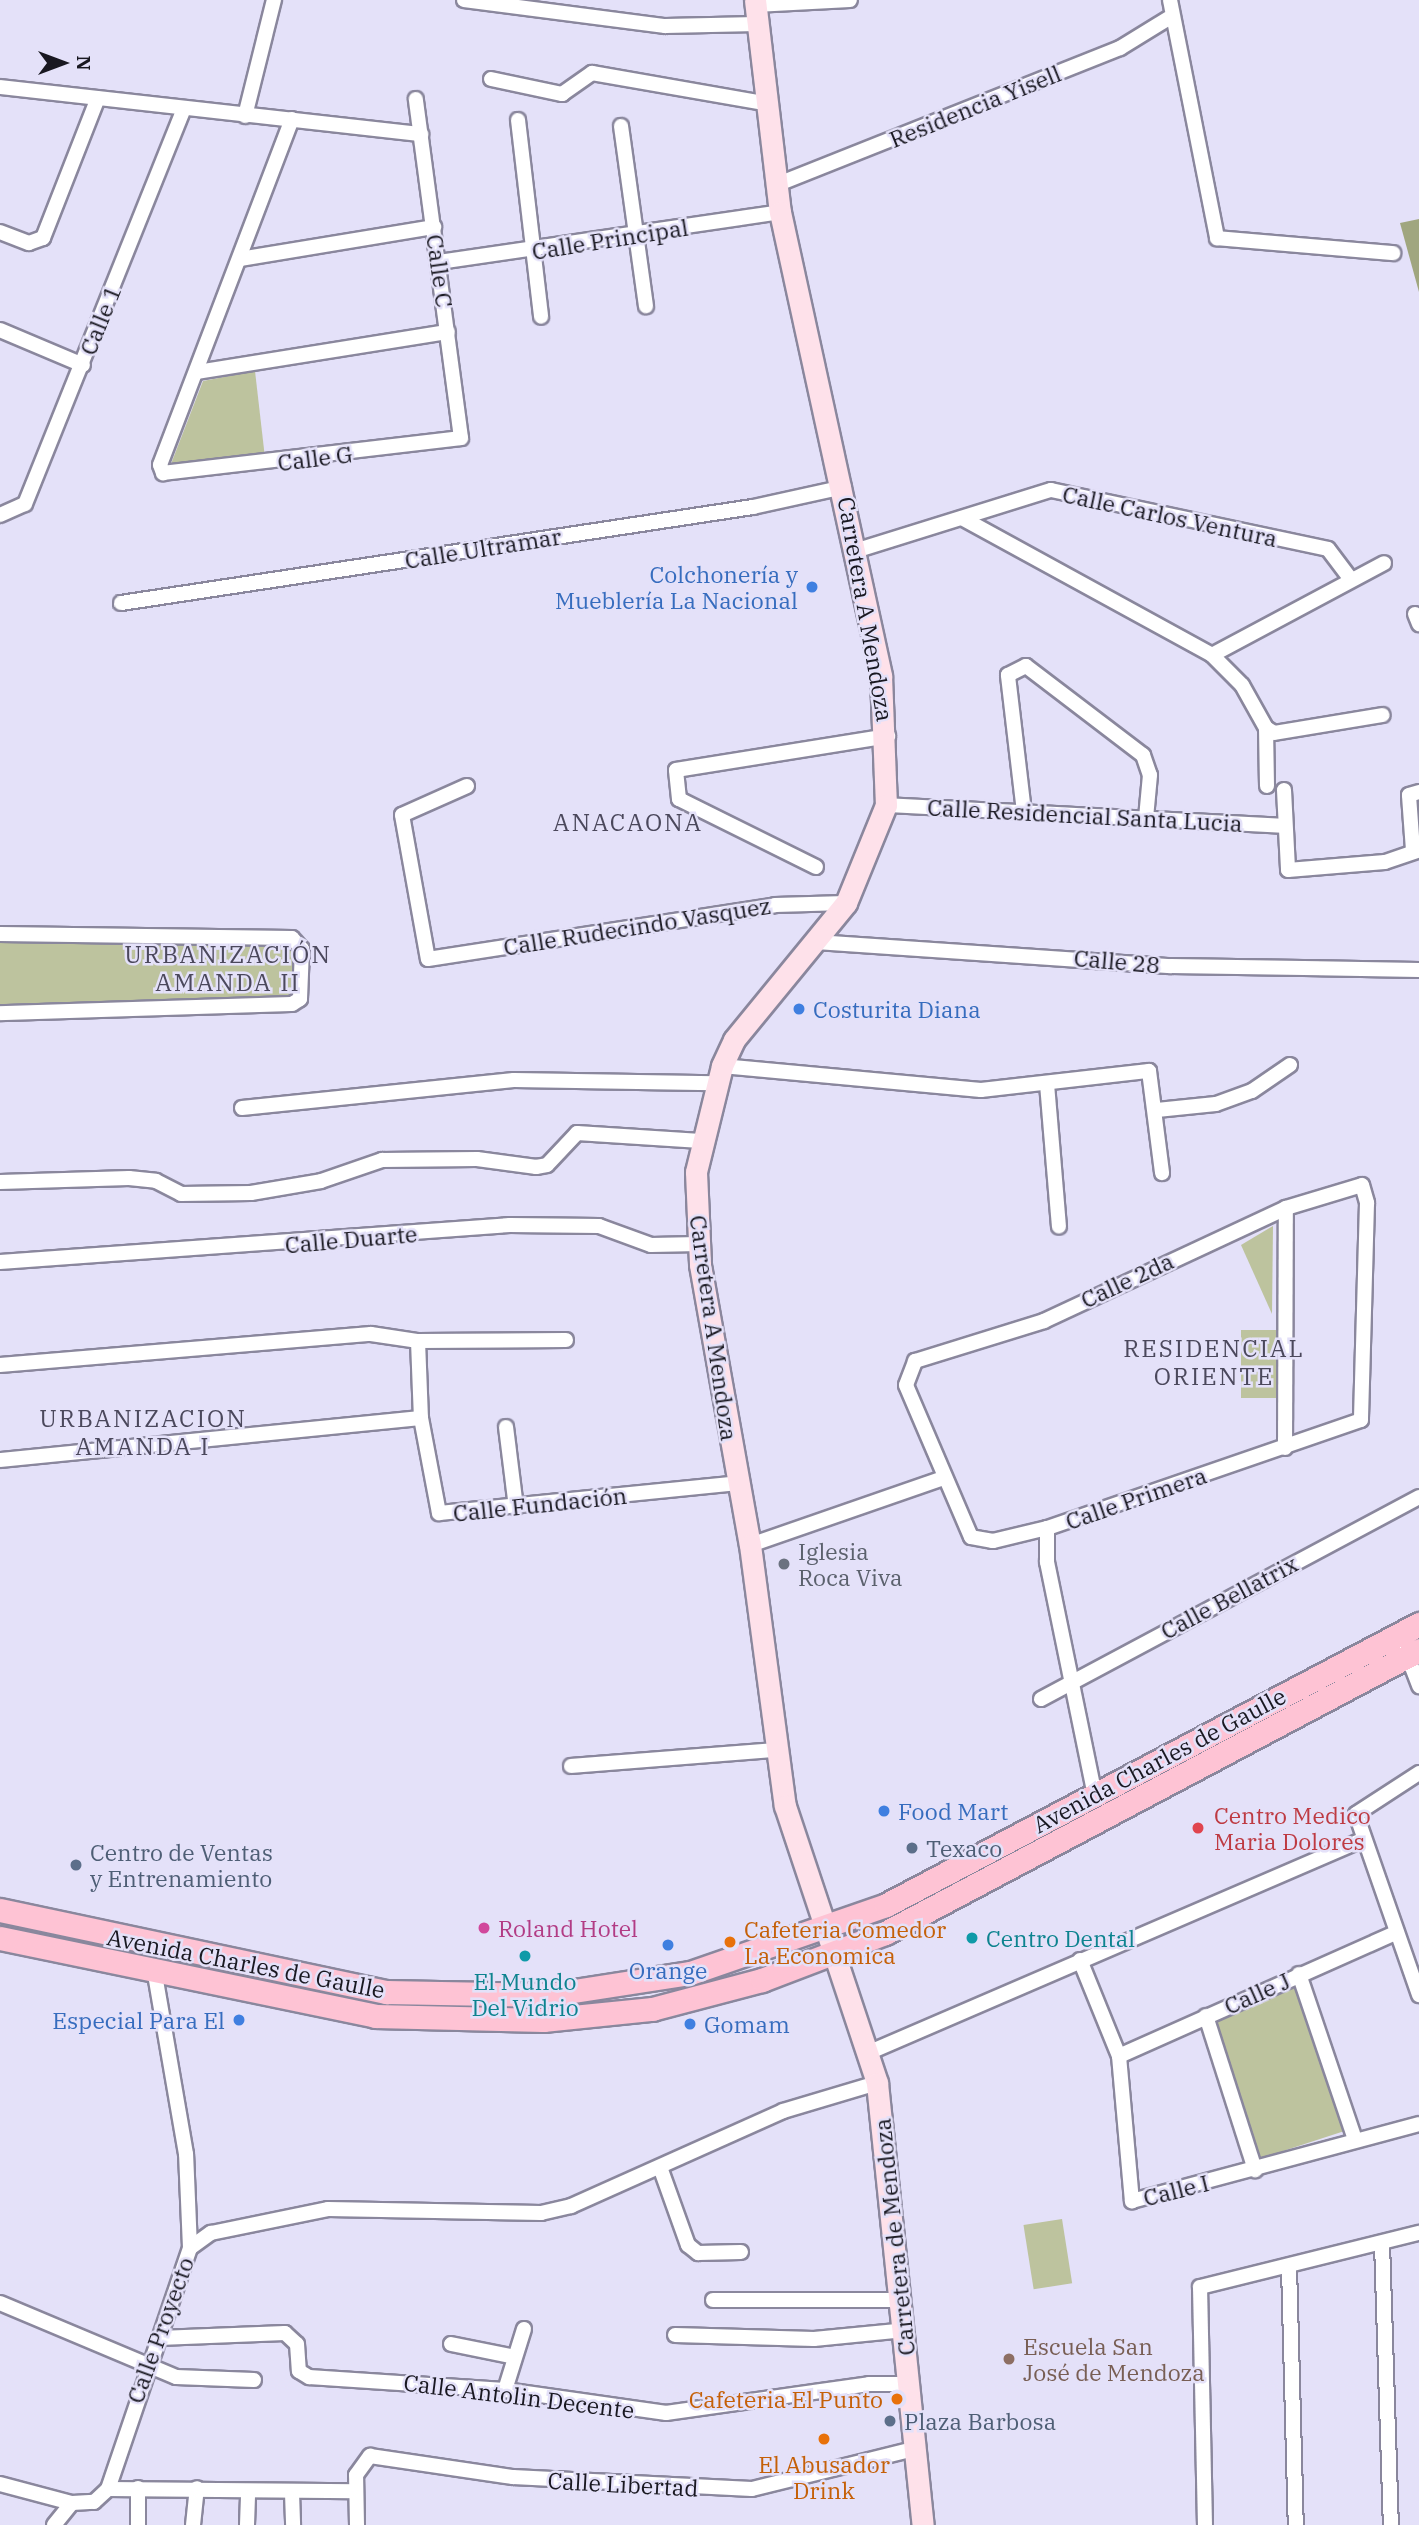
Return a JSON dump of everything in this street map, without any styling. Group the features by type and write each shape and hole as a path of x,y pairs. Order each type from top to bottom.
{"main road":[{"name":"Avenida Charles de Gaulle","path":"0,1910 209,1958 386,1992 525,1996 690,1973 828,1928 1095,1795 1409,1629"},
{"name":"Avenida Charles de Gaulle","path":"0,1938 155,1974 374,2015 543,2020 662,2006 837,1953 1108,1819 1414,1653"},
{"path":"1358,1656 1366,1678"},
{"path":"203,1982 209,1958"}],"street":[{"path":"245,116 274,0"},
{"path":"464,0 665,26 755,10 850,0"},
{"path":"1170,0 1169,18 1217,239 1393,253"},
{"name":"Carretera A Mendoza","path":"755,10 764,103 780,212 858,550 888,736 886,805 846,903 734,1040 719,1074 701,1141 695,1187 699,1244 750,1545 775,1750 798,1853 837,1953"},
{"name":"Residencia Yisell","path":"776,185 1121,48 1169,18"},
{"path":"491,79 562,94 592,73 764,103"},
{"path":"0,87 421,134"},
{"path":"0,232 29,243 43,239 99,98"},
{"name":"Calle C","path":"416,99 461,432 457,441"},
{"name":"Calle 1","path":"0,515 25,504 184,108"},
{"path":"292,119 197,372 448,332"},
{"path":"518,120 541,317"},
{"path":"621,125 634,236 646,306"},
{"name":"Calle Principal","path":"439,262 533,251 780,212"},
{"path":"240,259 435,227"},
{"path":"0,330 83,365"},
{"name":"Calle G","path":"197,372 160,465 172,475 457,441"},
{"name":"Calle Ultramar","path":"121,603 753,507 844,487"},
{"name":"Calle Carlos Ventura","path":"858,550 1051,490 1328,549 1350,578"},
{"path":"962,518 1213,655 1242,685 1266,728 1267,786"},
{"path":"1213,655 1350,578 1384,562"},
{"path":"1024,812 1007,676 1026,666 1143,755 1150,775 1146,818"},
{"path":"1266,728 1274,733 1383,715"},
{"path":"816,867 679,799 676,770 888,736"},
{"name":"Calle Rudecindo Vasquez","path":"467,786 402,815 428,959 775,905 846,903"},
{"path":"1284,790 1284,826 1289,870 1385,862 1416,850 1409,795 1419,792"},
{"name":"Calle Residencial Santa Lucia","path":"886,805 1284,826"},
{"path":"0,934 292,938 302,949 300,999 292,1004 0,1013"},
{"name":"Calle 28","path":"816,942 1171,966 1419,971"},
{"path":"1157,1110 1216,1104 1252,1091 1290,1065"},
{"path":"242,1108 514,1080 719,1074 981,1090 1149,1071 1157,1110 1162,1173"},
{"path":"1047,1084 1059,1226"},
{"path":"0,1182 156,1181 181,1194 251,1193 321,1181 382,1160 477,1159 536,1167 547,1165 577,1133 701,1141"},
{"name":"Calle 2da","path":"944,1478 906,1385 915,1361 1044,1321 1286,1208 1362,1185 1367,1230 1361,1420"},
{"path":"1285,1448 1286,1208"},
{"name":"Calle Duarte","path":"0,1262 510,1225 599,1226 651,1245 699,1244"},
{"path":"0,1365 371,1334 418,1341 566,1340"},
{"name":"Calle Fundación","path":"418,1341 421,1418 439,1513 738,1483"},
{"path":"0,1460 421,1418"},
{"name":"Calle Primera","path":"944,1478 971,1537 993,1541 1047,1528 1361,1420"},
{"path":"506,1427 516,1507"},
{"path":"750,1545 944,1478"},
{"name":"Calle Bellatrix","path":"1041,1699 1071,1679 1419,1497"},
{"path":"1047,1528 1047,1562 1095,1795"},
{"path":"1409,1629 1419,1686"},
{"path":"571,1766 775,1750"},
{"path":"1419,1773 1357,1809 1362,1840 1419,1995"},
{"path":"870,2052 1362,1840"},
{"name":"Calle J","path":"1119,2056 1299,1974 1397,1933"},
{"name":"Carretera de Mendoza","path":"837,1953 870,2052 877,2083 903,2300 914,2449 923,2525"},
{"name":"Calle I","path":"1080,1960 1119,2056 1132,2200 1255,2170 1355,2139 1419,2124"},
{"name":"Calle Proyecto","path":"107,2489 147,2363 159,2338 190,2248 186,2154 155,1974"},
{"path":"1299,1974 1355,2139"},
{"path":"1206,2016 1255,2170"},
{"path":"190,2248 211,2233 328,2209 541,2213 660,2167 783,2111 877,2083"},
{"path":"660,2167 688,2245 698,2253 741,2252"},
{"path":"1205,2525 1198,2292 1204,2285 1419,2233"},
{"path":"1382,2244 1391,2525"},
{"path":"1289,2266 1296,2525"},
{"path":"713,2300 903,2300"},
{"path":"0,2304 185,2379 254,2380"},
{"path":"505,2390 524,2329"},
{"path":"675,2335 814,2339 905,2330"},
{"name":"Calle Antolin Decente","path":"159,2338 285,2333 297,2344 299,2371 309,2377 505,2390 666,2413 869,2384 910,2384"},
{"path":"451,2344 515,2357"},
{"name":"Calle Libertad","path":"357,2525 358,2465 370,2456 513,2477 752,2489 914,2449"},
{"path":"0,2484 72,2503 94,2502 107,2489 197,2488 248,2494 356,2491"},
{"path":"138,2488 138,2525"},
{"path":"193,2525 197,2488"},
{"path":"292,2493 293,2525"},
{"path":"247,2525 248,2494"},
{"path":"54,2525 72,2503"}],"green space":[{"path":"1419,219 1419,292 1400,223"},
{"path":"255,371 265,458 169,469 203,381"},
{"path":"0,941 296,945 294,999 0,1008"},
{"path":"1273,1226 1272,1314 1241,1245"},
{"path":"1241,1330 1276,1330 1276,1398 1241,1398"},
{"path":"1296,1987 1343,2132 1260,2158 1213,2014"},
{"path":"1062,2219 1072,2283 1034,2289 1023,2225"}],"place":[{"name":"Colchonería y Mueblería La Nacional","path":"812,587"},
{"name":"Costurita Diana","path":"799,1009"},
{"name":"Iglesia Roca Viva","path":"784,1564"},
{"name":"Food Mart","path":"884,1811"},
{"name":"Centro Medico Maria Dolores","path":"1198,1828"},
{"name":"Texaco","path":"912,1848"},
{"name":"Centro de Ventas y Entrenamiento","path":"76,1865"},
{"name":"Roland Hotel","path":"484,1928"},
{"name":"Centro Dental","path":"972,1938"},
{"name":"Cafeteria Comedor La Economica","path":"730,1942"},
{"name":"Orange","path":"668,1945"},
{"name":"El Mundo Del Vidrio","path":"525,1956"},
{"name":"Especial Para El","path":"239,2020"},
{"name":"Gomam","path":"690,2024"},
{"name":"Escuela San José de Mendoza","path":"1009,2359"},
{"name":"Cafeteria El Punto","path":"897,2399"},
{"name":"Plaza Barbosa","path":"890,2421"},
{"name":"El Abusador Drink","path":"824,2439"}],"district":[{"name":"ANACAONA","path":"628,823"},
{"name":"URBANIZACIÓN AMANDA II","path":"228,969"},
{"name":"RESIDENCIAL ORIENTE","path":"1214,1363"},
{"name":"URBANIZACION AMANDA I","path":"143,1433"}]}
